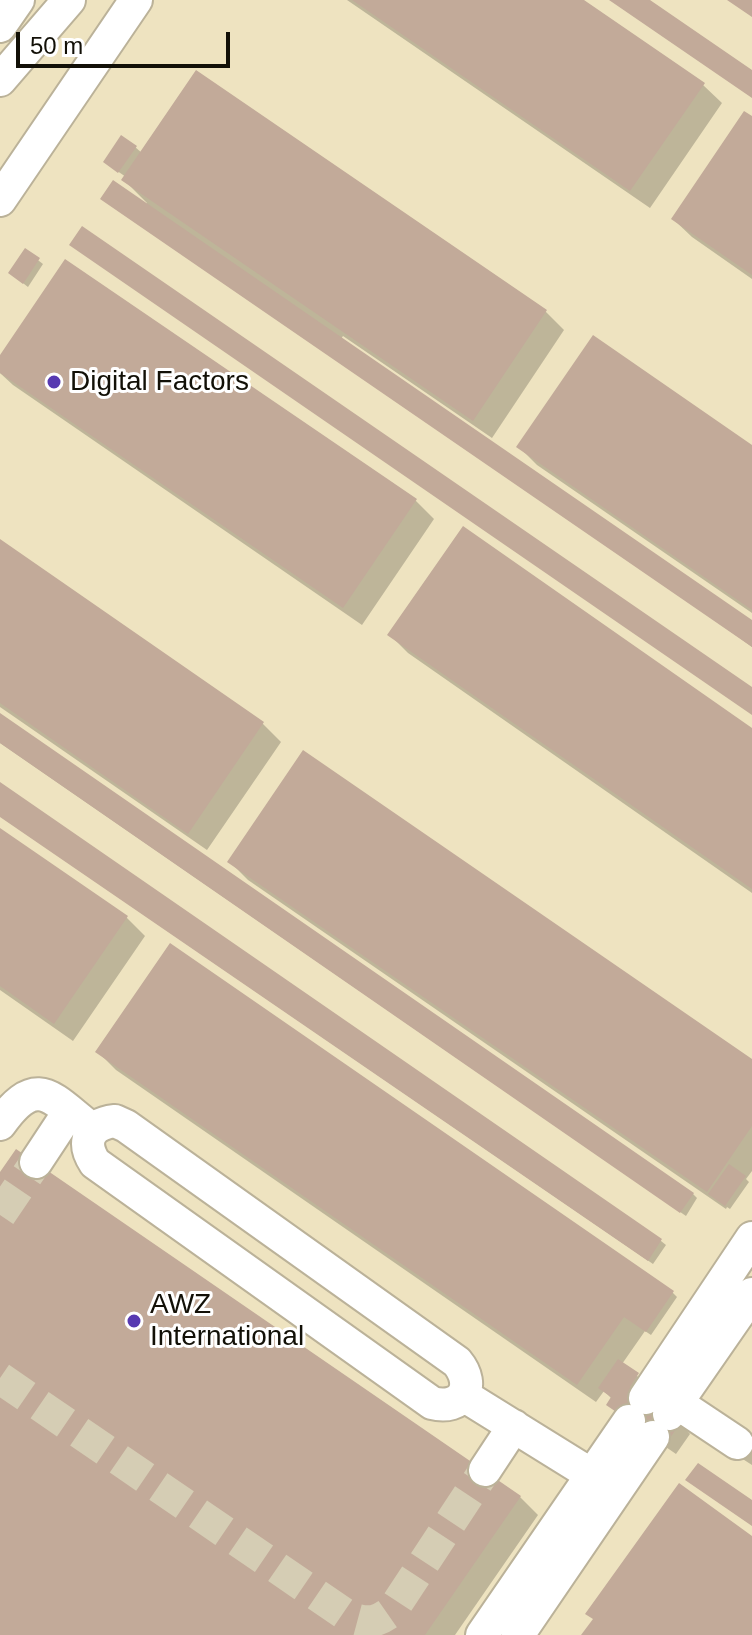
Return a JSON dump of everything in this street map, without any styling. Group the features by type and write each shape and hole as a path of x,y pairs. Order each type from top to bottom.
{"street":[{"path":"0,26 18,0"},
{"path":"0,80 69,0"},
{"path":"0,200 136,0"},
{"path":"0,1124 18,1100 28,1094 40,1093 81,1121 115,1121 126,1126 457,1362 465,1371 467,1383 463,1395 455,1403 443,1406 432,1403 108,1173 95,1163 89,1153 81,1121"},
{"path":"36,1162 81,1121"},
{"path":"655,1415 752,1238"},
{"path":"482,1635 752,1294"},
{"path":"463,1395 604,1483"},
{"path":"655,1415 737,1443"},
{"path":"485,1470 514,1426"},
{"path":"518,1635 604,1483"}],"shaded area":[{"path":"0,0 752,0 752,1635 0,1635"}],"building":[{"path":"352,0 584,0 705,83 630,191"},
{"path":"609,0 650,0 752,70 752,98"},
{"path":"727,0 752,0 752,17"},
{"path":"196,70 547,310 473,421 121,180"},
{"path":"744,111 752,116 752,275 671,219"},
{"path":"121,135 137,146 118,173 103,162"},
{"path":"113,180 752,620 752,647 100,199"},
{"path":"82,226 752,687 752,715 69,245"},
{"path":"25,248 40,258 23,284 8,273"},
{"path":"65,259 417,499 343,608 0,373 0,355"},
{"path":"593,335 752,445 752,610 516,447"},
{"path":"463,526 752,728 752,889 387,635"},
{"path":"0,539 264,722 188,834 0,703"},
{"path":"0,713 694,1193 680,1213 0,743"},
{"path":"303,750 752,1059 752,1126 707,1192 227,862"},
{"path":"0,782 662,1239 648,1261 0,817"},
{"path":"0,828 128,916 54,1024 0,986"},
{"path":"170,943 674,1291 646,1332 624,1317 577,1385 95,1052"},
{"name":"AWZ International","path":"16,1149 521,1496 425,1635 0,1635 0,1172"},
{"path":"729,1164 746,1176 725,1206 708,1194"},
{"path":"618,1359 639,1373 630,1387 681,1422 665,1445 606,1405 611,1397 598,1388"},
{"path":"698,1463 752,1500 752,1526 685,1480"},
{"path":"679,1483 752,1536 752,1635 581,1635 593,1619 585,1614"}],"tunnel":[{"path":"0,1215 36,1162"},
{"path":"0,1378 349,1617 361,1621 377,1620 392,1611 485,1470"}],"place":[{"name":"Digital Factors","path":"54,382"},
{"name":"AWZ International","path":"134,1321"}]}
